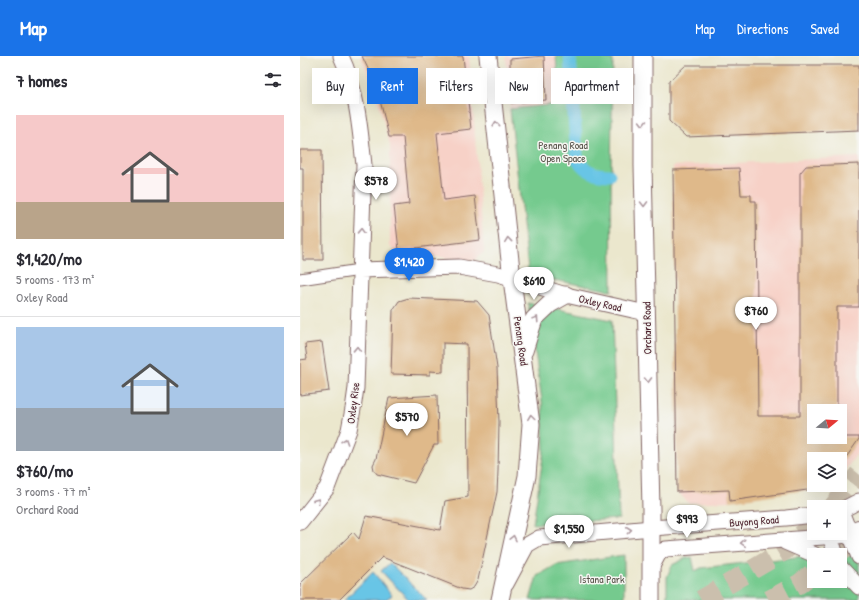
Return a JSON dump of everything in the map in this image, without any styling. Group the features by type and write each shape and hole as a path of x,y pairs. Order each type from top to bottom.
{"main road":[{"name":"Penang Road","path":"488,56 513,284 532,424 527,476 502,593"},
{"name":"Orchard Road","path":"643,56 643,166 652,528 651,600"},
{"path":"523,355 534,318 555,301 566,296"}],"street":[{"name":"Oxley Rise","path":"300,522 327,488 349,430 356,388 364,183 361,132 352,85 341,56"},
{"name":"Oxley Road","path":"300,279 341,274 458,267 513,284 646,313"},
{"path":"847,507 859,501"},
{"name":"Buyong Road","path":"502,593 527,545 539,538 807,515"},
{"path":"847,522 854,532 859,557"},
{"name":"Buyong Road","path":"651,568 659,553 666,549 782,541 807,538"},
{"path":"782,541 807,552"},
{"path":"847,574 859,587"}],"shaded area":[{"path":"360,56 469,56 470,68 426,68 426,104 473,104 484,252 474,261 440,257 401,257 390,246 390,145 379,104 418,104 418,68 367,68 367,72"},
{"path":"506,56 556,56 557,68 551,68 551,104 559,104 510,109 510,104 543,104 543,68 507,68"},
{"path":"859,157 859,451 847,467 847,452 807,452 807,490 729,501 688,503 677,491 673,166"}],"green space":[{"name":"Penang Road Open Space","path":"556,56 601,56 613,60 613,68 557,68"},
{"name":"Penang Road Open Space","path":"559,104 612,104 612,291 533,276 528,269 510,109"},
{"path":"528,303 612,320 619,519 533,524 544,450 542,401"},
{"path":"856,550 859,554 859,600 667,600 667,577 672,565 686,558 692,557 695,571 701,568 807,556 807,588 847,588 847,551"},
{"name":"Istana Park","path":"624,555 624,600 530,600 537,576 556,565"}],"water":[{"path":"390,563 427,600 409,600 381,571"},
{"path":"373,572 392,595 385,600 344,600"}],"building":[{"path":"362,56 463,56 464,68 426,68 426,104 468,104 471,129 437,133 444,200 475,196 480,240 399,250 394,206 409,204 403,137 389,137 381,104 418,104 418,68 368,68"},
{"path":"544,56 546,100 543,100 543,68 510,68 510,59"},
{"path":"686,65 859,65 859,130 686,137 669,121 669,81"},
{"path":"300,150 322,150 323,260 303,260 303,168 300,168"},
{"path":"859,164 859,307 837,307 837,404 807,404 807,444 847,444 847,437 859,437 859,439 847,456 847,452 807,452 807,490 730,501 729,490 677,492 673,170 739,168 741,195 751,195 751,201 756,201 758,416 800,416 800,173 806,166"},
{"path":"409,298 477,301 489,315 497,368 499,422 498,471 497,492 478,580 474,587 469,590 462,589 382,557 339,600 300,600 300,584 353,532 359,539 366,516 440,530 445,501 468,497 467,344 443,343 443,372 430,371 430,375 391,374 393,310 399,301"},
{"path":"322,342 329,391 300,395 300,360 307,359 305,344"},
{"path":"437,395 438,445 434,445 414,483 377,474 373,465 376,459 389,398"}],"waterway":[{"path":"570,56 577,157 579,162 586,169 594,173 609,175"}],"tunnel":[{"path":"839,500 859,474"},
{"path":"701,600 784,551 807,530"},
{"path":"845,548 859,537"},
{"path":"769,600 799,584 807,578"}]}
